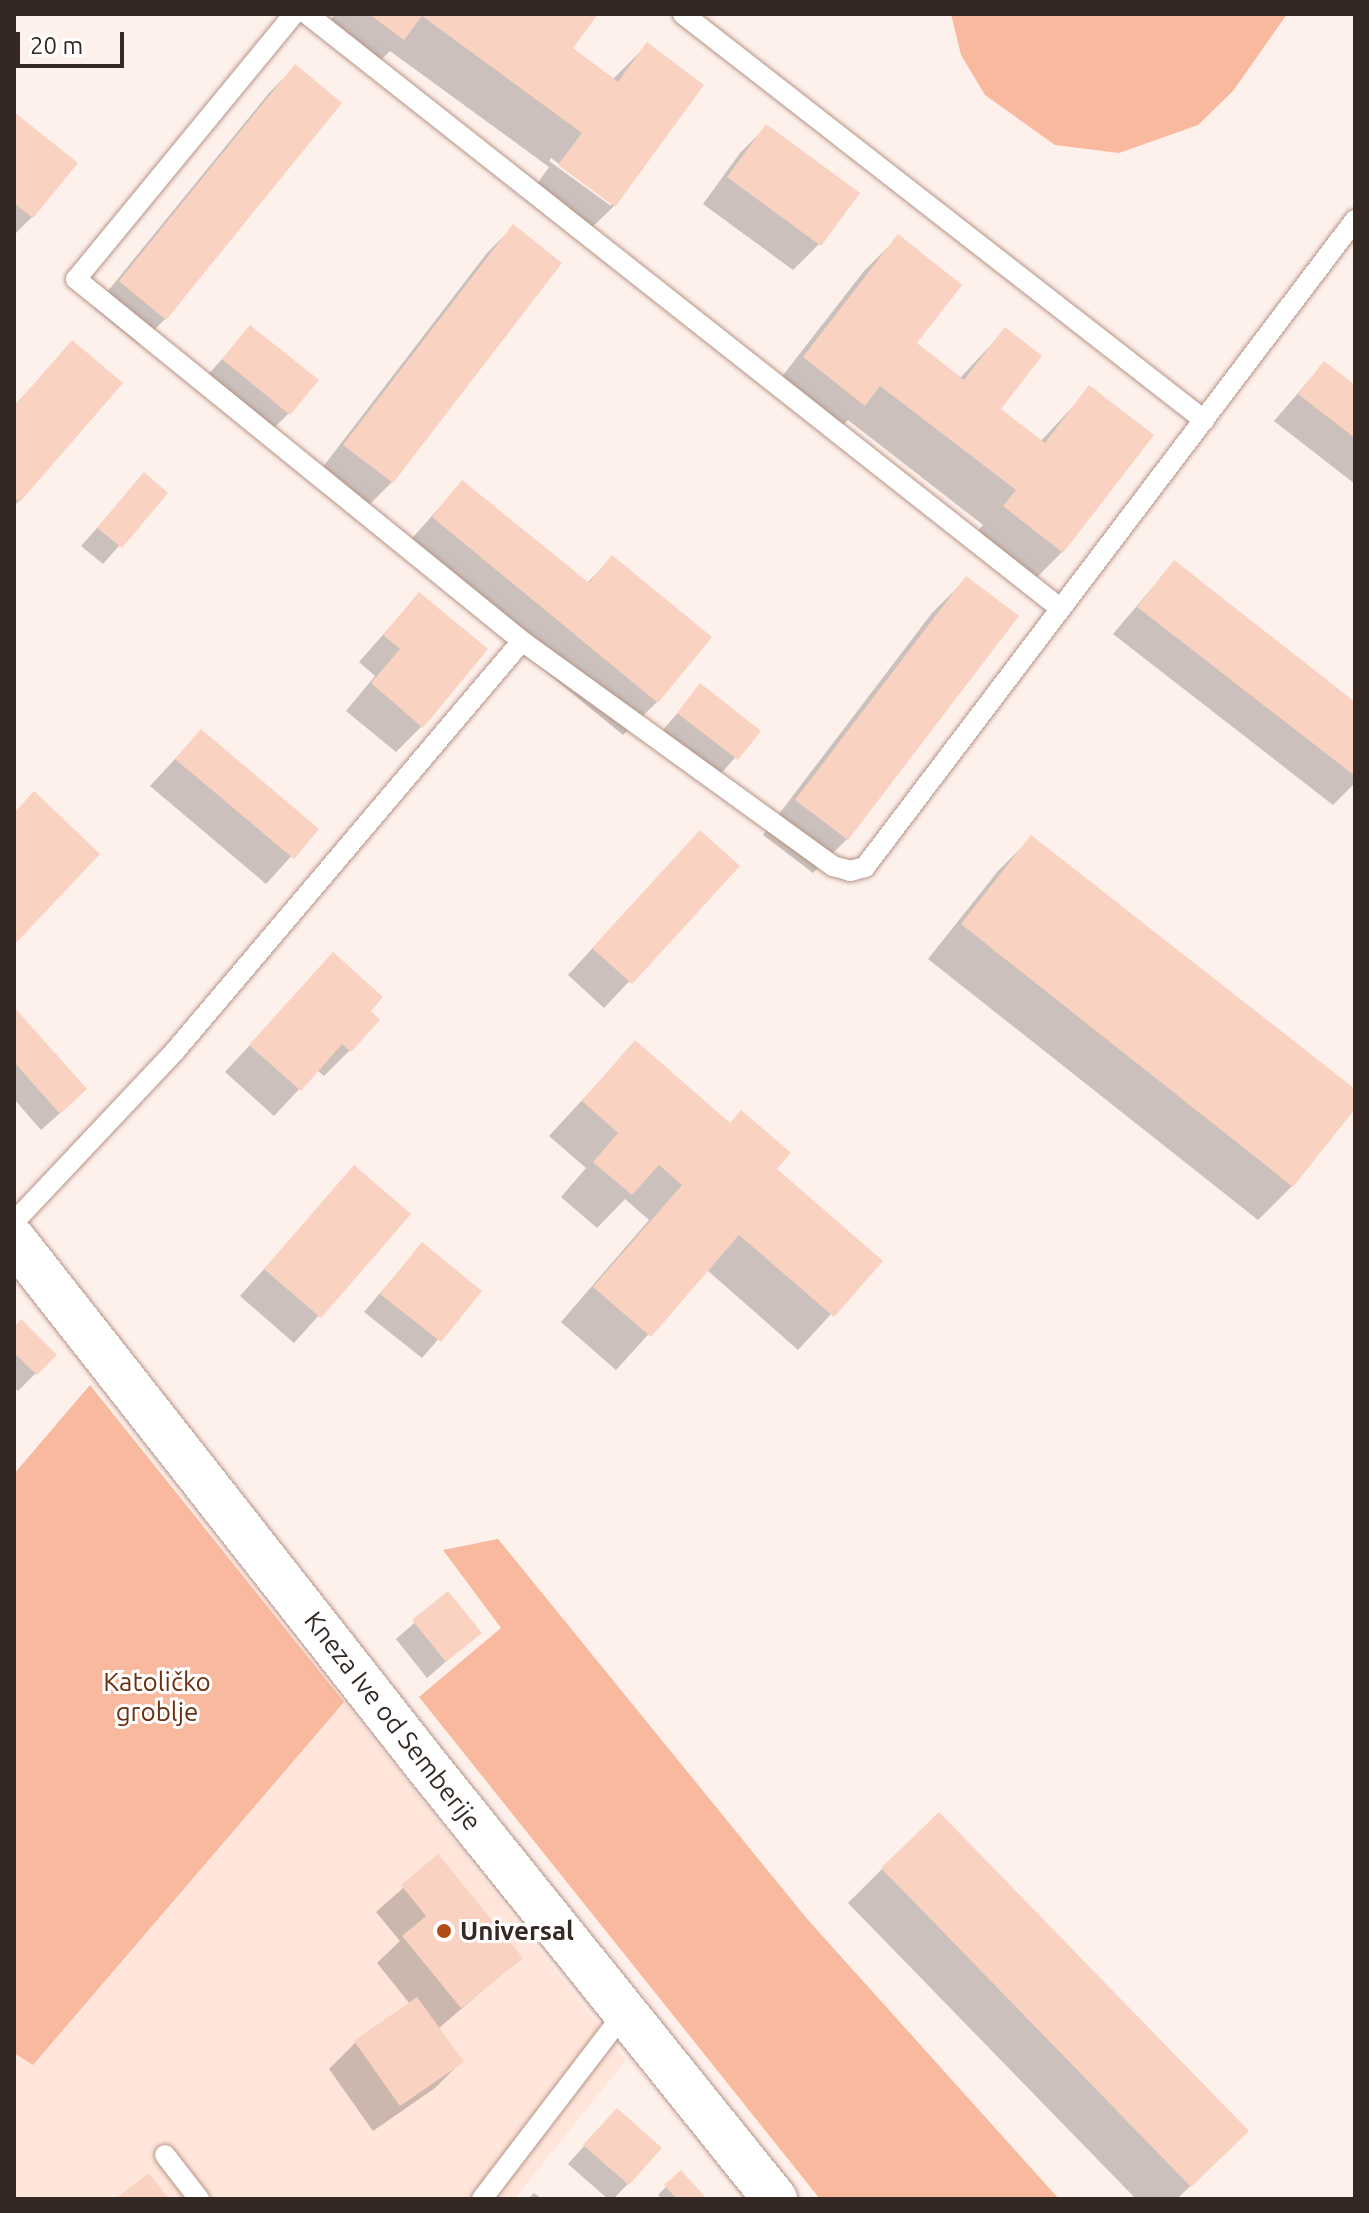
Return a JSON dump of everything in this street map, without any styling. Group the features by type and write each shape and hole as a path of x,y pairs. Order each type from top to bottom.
{"street":[{"name":"Kneza Ive od Semberije","path":"14,1240 775,2199"}],"lane":[{"path":"294,14 76,279 522,641 833,866 850,871 865,867 1355,220"},
{"path":"307,14 1061,609"},
{"path":"683,14 1204,420"},
{"path":"14,1222 175,1051 522,641"},
{"path":"482,2199 625,2012"},
{"path":"165,2155 199,2199"}],"shaded area":[{"path":"344,1702 626,2060 514,2199 14,2199 14,2053 33,2065"}],"green space":[{"path":"951,14 1287,14 1233,91 1198,125 1119,153 1055,145 985,95 961,55"},
{"name":"Katoličko groblje","path":"90,1385 344,1702 33,2065 14,2053 14,1474"},
{"path":"498,1539 808,1920 1059,2199 820,2199 419,1697 501,1628 443,1550"}],"building":[{"path":"369,14 598,14 573,48 618,82 647,42 704,85 615,207 558,165 582,133 422,16 404,40"},
{"path":"295,64 342,103 166,320 119,281"},
{"path":"14,112 78,163 33,218 14,203"},
{"path":"766,124 860,193 821,246 727,177"},
{"path":"513,224 562,263 393,483 343,445"},
{"path":"898,234 962,285 917,343 964,380 1005,327 1042,356 1001,409 1045,443 1089,385 1154,435 1063,553 1003,506 1016,490 880,386 865,406 803,357"},
{"path":"250,325 319,380 290,415 222,359"},
{"path":"72,340 123,383 20,502 14,497 14,407"},
{"path":"1324,361 1355,385 1355,438 1298,394"},
{"path":"144,472 168,493 122,548 97,528"},
{"path":"462,480 589,583 612,555 712,637 658,703 432,517"},
{"path":"1174,560 1355,702 1355,776 1137,607"},
{"path":"966,576 1019,616 848,840 795,800"},
{"path":"419,592 488,649 423,728 371,683 400,649 383,635"},
{"path":"700,683 761,731 738,760 677,713"},
{"path":"201,729 319,829 294,859 175,759"},
{"path":"34,791 100,854 14,945 14,813"},
{"path":"700,830 740,866 632,984 592,948"},
{"path":"1031,835 1355,1089 1355,1109 1293,1187 961,924"},
{"path":"333,952 383,997 371,1011 380,1020 351,1052 342,1044 301,1091 249,1045"},
{"path":"14,1007 87,1089 60,1114 14,1062"},
{"path":"635,1040 730,1123 741,1110 791,1153 777,1169 883,1261 834,1317 739,1235 651,1337 593,1287 682,1185 659,1165 632,1195 593,1162 618,1133 582,1101"},
{"path":"354,1165 411,1214 321,1318 264,1269"},
{"path":"422,1242 482,1291 441,1342 380,1294"},
{"path":"21,1319 57,1355 37,1375 14,1353 14,1327"},
{"path":"448,1591 482,1633 446,1662 412,1620"},
{"path":"939,1812 1249,2131 1191,2187 881,1868"},
{"path":"438,1854 523,1958 461,2008 402,1936 426,1916 401,1885"},
{"path":"417,1997 464,2062 400,2106 354,2041"},
{"path":"617,2108 662,2148 629,2185 583,2145"},
{"path":"681,2170 707,2199 677,2199 664,2185"},
{"path":"149,2173 169,2199 115,2199"}],"place":[{"name":"Universal","path":"444,1931"}]}
